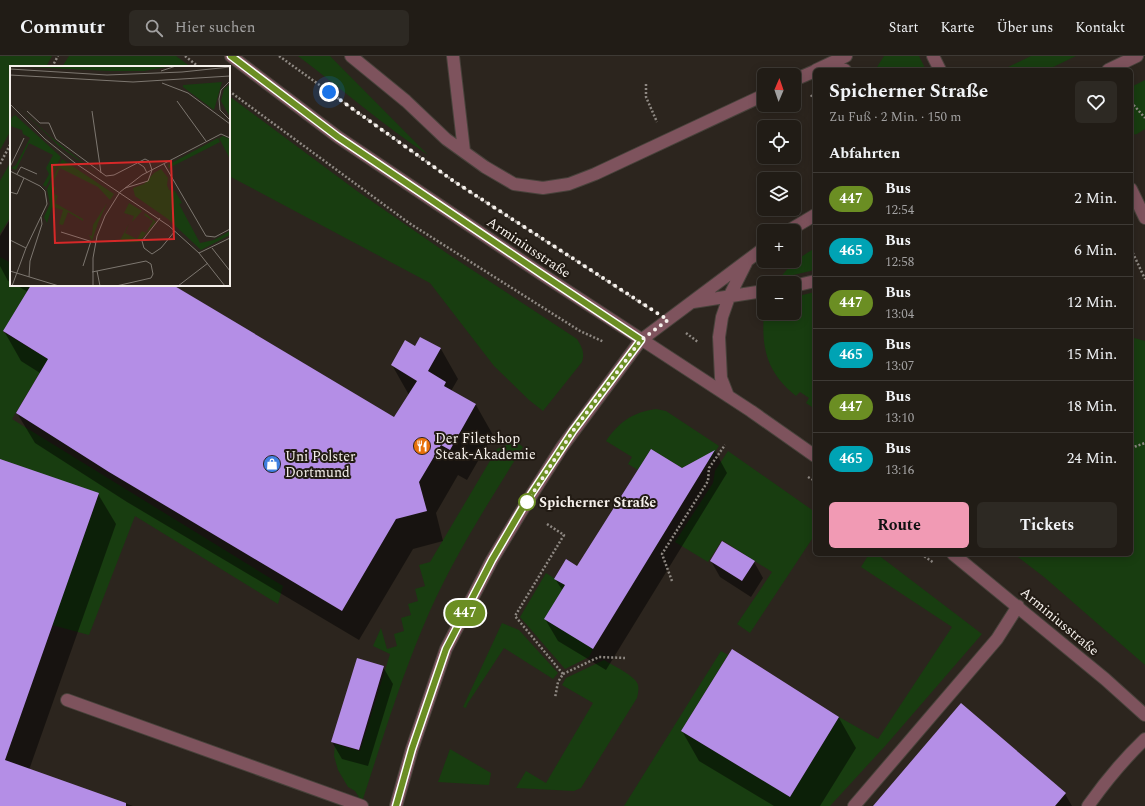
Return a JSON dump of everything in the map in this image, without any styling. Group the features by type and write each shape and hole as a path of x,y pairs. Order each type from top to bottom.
{"street":[{"name":"Arminiusstraße","path":"231,56 338,137 536,271 728,396 813,455"},
{"path":"351,56 406,101 446,139 485,167 514,184 543,188 569,184 595,174 757,97"},
{"path":"453,56 464,151"},
{"path":"821,68 846,56"},
{"path":"933,56 939,68"},
{"path":"1112,68 1136,56"},
{"path":"801,77 813,72"},
{"path":"1133,193 1145,218"},
{"path":"800,224 813,216"},
{"path":"396,806 412,749 446,649 492,560 526,502 573,431 641,340 757,253"},
{"path":"728,396 721,378 719,337 722,317 729,297 748,260"},
{"path":"801,284 813,281"},
{"path":"692,302 757,292"},
{"name":"Arminiusstraße","path":"956,556 1018,606 1105,679 1145,715"},
{"path":"854,806 997,639 1018,606"},
{"path":"67,700 354,805"},
{"path":"1088,806 1108,778 1126,757 1145,739"}],"path":[{"path":"53,66 58,56"},
{"path":"186,56 198,66"},
{"path":"279,56 455,182 668,320 719,357"},
{"path":"230,92 409,223 580,331"},
{"path":"1133,104 1145,118"},
{"path":"0,164 10,145"},
{"path":"1133,253 1145,279"},
{"path":"1133,447 1145,443"},
{"path":"672,581 662,554 708,481 709,468 725,445"},
{"path":"547,524 564,535 515,616 563,674"},
{"path":"555,698 558,682 563,674 599,657 625,658"}],"green space":[{"path":"0,56 52,56 47,66 10,66 10,132 0,150"},
{"path":"69,56 176,56 190,66 63,66"},
{"path":"298,56 330,56 428,155 379,119"},
{"path":"884,56 919,56 925,68 877,68"},
{"path":"1031,56 1076,56 1051,68 1006,68"},
{"path":"1145,80 1145,129 1133,135 1133,86"},
{"path":"230,97 357,191 448,254 577,339 582,350 582,362 543,411 529,400 494,366 430,283 230,177"},
{"path":"10,163 10,218 0,234 0,181"},
{"path":"813,249 813,270 789,276 782,276 789,268 801,268 801,257"},
{"path":"0,257 10,262 10,286 30,286 3,332 48,359 12,419 283,586 278,604 135,516 89,635 52,625 99,494 0,459"},
{"path":"813,292 813,408 806,403 809,398 800,392 796,396 778,378 772,369 765,349 763,320 801,320 801,295"},
{"path":"1133,338 1145,341 1145,665 1044,577 1017,556 1133,556"},
{"path":"656,409 666,411 719,446 709,461 695,461 682,468 651,449 638,470 628,464 632,457 606,441 616,428 627,419 648,410"},
{"path":"508,444 519,444 523,447 469,535 433,604 406,670 362,802 355,791 348,787 338,770 334,756 335,744 360,751 390,654 373,646 381,628 387,649 397,646 394,634 404,631 401,618 411,615 408,604 418,601 415,589 425,586 419,565 430,562 497,449"},
{"path":"728,451 813,511 813,538 750,633 737,624 772,572 722,540 708,562 675,542 713,483 715,471"},
{"path":"868,556 880,556 982,634 886,745 830,806 624,806 721,651 728,655 681,731 790,797 839,717 878,739 952,627 861,567"},
{"path":"546,573 565,585 593,649 589,657 565,669 520,617"},
{"path":"502,623 519,630 558,673 553,679 504,648 466,708 463,707"},
{"path":"604,660 633,678 638,685 638,693 637,698 581,788 574,791 516,788 526,771 546,783 593,703 562,685 566,678"},
{"path":"450,749 491,773 489,785 438,782"}],"building":[{"name":"Uni Polster Dortmund","path":"30,286 175,286 394,417 417,381 391,365 405,340 415,346 420,337 441,348 428,371 446,382 444,386 476,404 450,450 441,445 419,482 427,511 396,519 342,611 109,472 16,413 48,359 3,331"},
{"path":"651,449 682,468 715,450 593,649 544,619 565,585 554,579 566,559 577,566"},
{"path":"0,459 99,493 5,760 126,803 126,806 0,806"},
{"path":"722,541 755,561 742,581 710,561"},
{"path":"732,649 839,717 790,797 681,731"},
{"path":"357,658 384,666 359,750 331,742"},
{"path":"961,703 1066,793 1055,806 873,806"}],"bus line":[{"name":"447","path":"231,56 338,137 641,340 573,431 526,502 492,560 446,649 412,749 396,806"}],"place":[{"name":"Der Filetshop Steak-Akademie","path":"422,446"},
{"name":"Uni Polster Dortmund","path":"272,464"},
{"name":"Spicherner Straße","path":"527,502"}],"route":[{"path":"329,92 455,182 668,320 641,340 573,431 527,502"}]}
